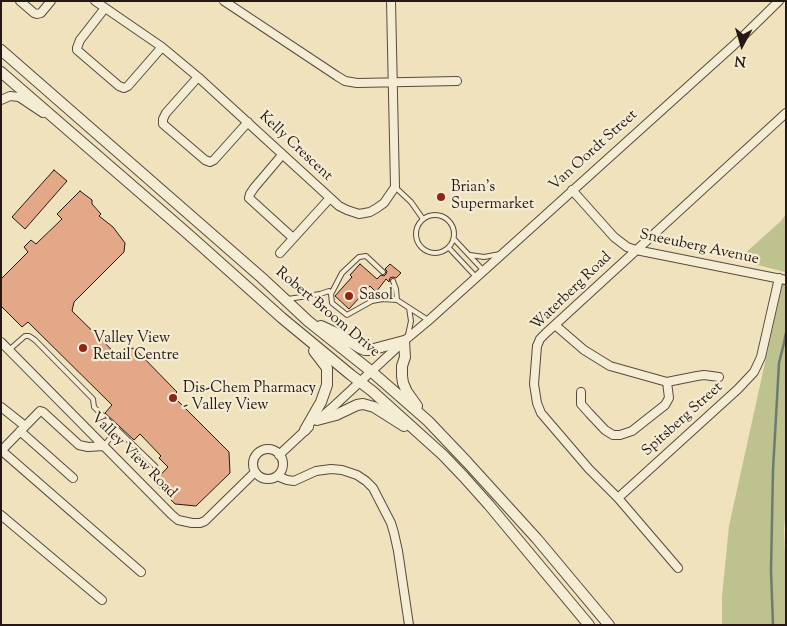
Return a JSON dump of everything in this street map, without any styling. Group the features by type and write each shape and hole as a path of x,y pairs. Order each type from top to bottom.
{"street":[{"path":"20,1 37,14 51,1"},
{"name":"Kelly Crescent","path":"94,1 162,47 198,77 338,206 355,213 366,213 384,203 395,187"},
{"path":"224,1 342,79 356,83 457,81"},
{"path":"390,1 395,187"},
{"name":"Van Oordt Street","path":"360,382 734,45 779,1"},
{"path":"105,8 80,40 77,50 119,86 124,88 128,86 162,47"},
{"name":"Robert Broom Drive","path":"1,50 308,320 428,421 537,539 609,625"},
{"name":"Robert Broom Drive","path":"1,72 282,318 372,391 428,442 464,477 489,505 589,625"},
{"path":"198,77 166,113 162,121 164,124 205,160 210,162 214,160 248,122"},
{"path":"1,100 10,96 18,97 71,132"},
{"name":"Waterberg Road","path":"678,568 618,498 589,469 539,409 534,384 537,346 542,337 786,114"},
{"path":"282,155 254,188 249,198 293,238"},
{"name":"Sneeuberg Avenue","path":"572,190 614,238 623,245 636,250 782,279"},
{"path":"280,254 330,198"},
{"name":"Spitsberg Street","path":"618,498 738,389 754,372 761,357 782,279"},
{"path":"282,318 318,354 327,368 328,378 325,393 305,430"},
{"path":"308,320 336,333 365,350 406,339 405,357 402,366 403,383 407,392 428,421"},
{"path":"555,325 584,350 607,365 667,382 704,375 719,377"},
{"name":"Valley View Road","path":"1,342 178,520 192,523 205,521 255,472 253,463 257,454 266,450 275,451 279,454"},
{"path":"255,472 263,478 277,476 283,463 279,454 360,382"},
{"path":"580,392 581,404 588,413 605,430 613,435 620,435 632,431 665,405 669,398 667,382"},
{"path":"317,420 336,415 357,405 365,404 428,442"},
{"path":"1,406 73,478"},
{"path":"104,446 79,446 42,411 37,413 1,451 141,572"},
{"path":"277,476 294,481 316,471 342,470 357,475 373,488 391,523 397,544 409,625"},
{"path":"1,515 102,600"}],"lane":[{"path":"395,187 411,202 423,219"},
{"path":"434,215 446,218 450,222 453,227 454,239 449,248 435,253 424,250 419,245 416,234 419,223 423,219 434,215"},
{"path":"454,239 483,270"},
{"path":"449,248 476,277"},
{"path":"468,254 484,257 502,253"},
{"path":"383,272 366,256 359,256 342,273 331,294 332,302 347,315 372,301 383,299 397,300 428,321"},
{"path":"393,281 397,300"},
{"path":"286,299 328,291 331,294"},
{"path":"406,339 411,320 409,307"},
{"path":"9,350 25,336 35,340 93,399 96,410 155,466"},
{"path":"104,446 116,430"}],"green space":[{"path":"786,214 786,505 784,529 786,625 722,625 722,597 729,526 785,272 758,265 742,256 781,221"}],"building":[{"path":"54,170 67,181 25,229 12,217"},
{"name":"Valley View Retail Centre","path":"80,191 92,200 92,204 101,214 99,216 113,227 125,243 124,252 74,302 72,311 116,354 124,355 128,350 135,349 177,392 173,396 229,452 230,473 196,506 175,504 154,482 168,467 159,458 161,456 140,434 134,440 105,413 112,405 28,322 22,327 1,306 1,279 28,252 24,247 31,240 36,244 62,219 57,214"},
{"path":"360,264 377,279 381,275 384,276 386,274 387,271 385,269 390,264 401,273 396,278 390,278 389,282 386,279 376,292 370,286 349,309 335,296 352,277 350,275"}],"waterway":[{"path":"773,625 771,571 773,470 779,363 786,333"}],"place":[{"name":"Brian's Supermarket","path":"441,197"},
{"name":"Sasol","path":"349,296"},
{"name":"Valley View Retail Centre","path":"83,348"},
{"name":"Dis-Chem Pharmacy - Valley View","path":"173,398"}]}
